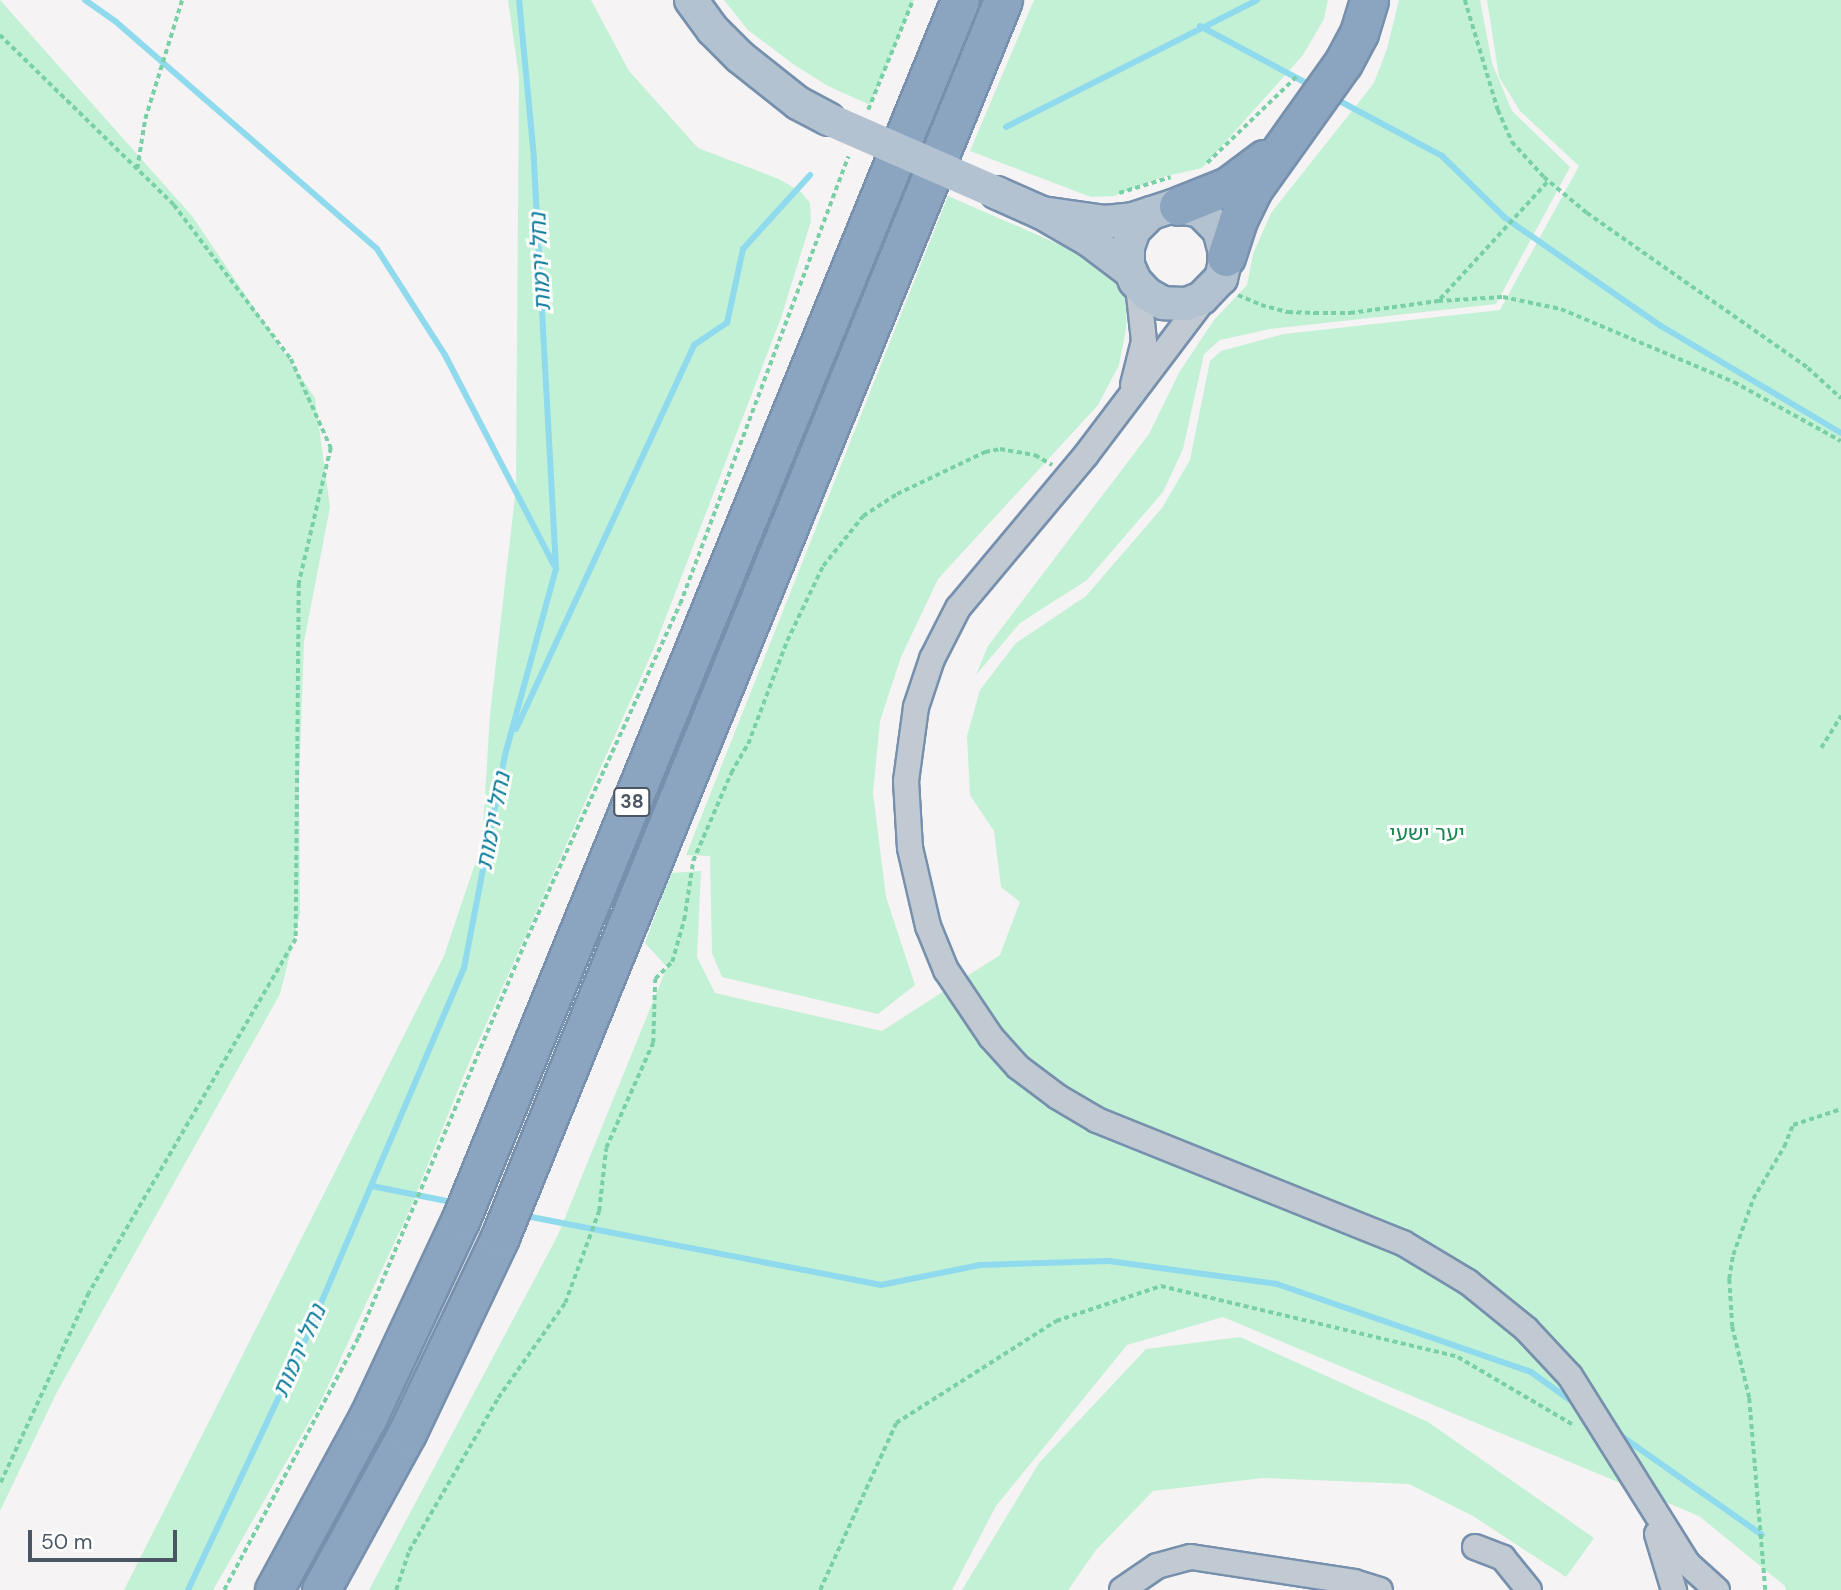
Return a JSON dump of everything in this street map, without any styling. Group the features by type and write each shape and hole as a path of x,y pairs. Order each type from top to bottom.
{"highway":[{"name":"38","path":"274,1590 368,1417 460,1221 960,0"},
{"name":"38","path":"321,1590 407,1433 500,1237 1003,0"},
{"path":"1217,278 1244,206 1286,140 1343,63 1359,33 1369,0"},
{"path":"1168,199 1228,186 1286,140"}],"main road":[{"path":"691,0 713,30 750,66 798,103 828,119 1042,213 1107,251 1157,300 1174,304 1192,302 1217,278 1222,235 1213,221 1195,209 1168,199 1105,222 1074,220 1042,213"},
{"path":"1134,278 1129,241 1138,225 1168,199"}],"street":[{"path":"1124,404 1139,371 1145,326 1134,278"},
{"path":"1217,278 1069,475 958,608 932,659 916,707 906,780 910,848 928,926 946,970 991,1037 1018,1067 1058,1097 1097,1121 1403,1243 1468,1282 1526,1329 1570,1376 1688,1564 1717,1590"},
{"path":"1643,1490 1674,1590"},
{"path":"1475,1547 1503,1558 1529,1590"},
{"path":"1122,1590 1157,1566 1191,1557 1354,1582 1380,1590"}],"path":[{"path":"137,169 145,119 183,0"},
{"path":"867,112 913,0"},
{"path":"1465,0 1498,110 1512,142 1549,181 1587,213 1808,368 1841,398"},
{"path":"0,35 174,205 291,359 331,448 299,583 296,939 89,1293 0,1485"},
{"path":"1205,164 1234,140 1306,67"},
{"path":"224,1590 358,1338 527,938 680,604 851,149"},
{"path":"1438,301 1549,181"},
{"path":"1110,196 1168,199"},
{"path":"1217,278 1261,306 1288,312 1350,313 1438,301 1503,297 1561,309 1734,382 1841,441"},
{"path":"396,1590 409,1551 498,1398 565,1303 599,1211 606,1148 653,1043 655,979 672,962 684,920 693,861 731,773 748,744 787,641 823,566 863,516 897,494 985,453 1000,449 1035,455 1069,475"},
{"path":"1821,748 1841,716"},
{"path":"1765,1590 1749,1398 1732,1327 1729,1279 1732,1255 1753,1199 1784,1147 1793,1125 1841,1109"},
{"path":"820,1590 896,1423 1056,1321 1161,1286 1458,1357 1584,1431"}],"green space":[{"path":"0,0 192,216 315,398 330,507 304,642 299,782 300,914 280,994 57,1392 0,1511"},
{"path":"508,0 591,0 629,71 698,148 779,179 801,192 810,203 811,221 781,318 654,648 471,1058 409,1211 320,1403 213,1590 124,1590 444,956 482,843 490,715 516,487 519,77"},
{"path":"724,0 914,0 870,105 828,86 793,64 748,30"},
{"path":"1034,0 1328,0 1324,19 1303,55 1202,168 1162,177 1114,196 1091,197 970,151"},
{"path":"1399,0 1480,0 1492,63 1512,111 1570,167 1496,304 1270,329 1220,340 1204,354 1183,449 1163,492 1087,580 1020,623 976,675 988,646 1149,434 1180,371 1214,320 1247,285 1253,254 1271,213 1374,83 1387,49"},
{"name":"יער ישעי","path":"1487,0 1841,0 1841,1590 1786,1590 1785,1586 1699,1516 1223,1317 1127,1345 996,1506 952,1590 369,1590 558,1235 667,967 645,943 671,873 701,871 697,957 715,993 882,1031 1000,955 1020,902 1001,887 994,831 970,795 967,736 980,690 1016,643 1086,596 1162,508 1190,460 1210,361 1221,351 1284,334 1500,310 1579,166 1520,111 1499,77"},
{"path":"948,196 1107,265 1127,296 1126,329 1119,365 1098,405 938,579 901,657 880,721 873,793 886,897 915,985 878,1014 722,977 712,953 710,856 686,855"},
{"path":"1240,1337 1428,1422 1594,1538 1566,1577 1473,1516 1409,1484 1263,1478 1153,1491 1096,1550 1068,1590 962,1590 1039,1463 1146,1349"}],"waterway":[{"path":"85,0 115,21 377,249 445,355 554,565"},
{"name":"נחל ירמות","path":"188,1590 301,1350 464,968 505,755 556,569 534,158 519,0"},
{"path":"1006,127 1257,0"},
{"path":"1200,26 1312,86"},
{"path":"1334,98 1442,156 1504,217 1661,326 1841,433"},
{"path":"516,729 694,345 727,323 743,249 810,175"},
{"path":"372,1186 456,1203"},
{"path":"521,1215 881,1285 980,1265 1109,1261 1277,1284 1531,1372 1577,1405"},
{"path":"1617,1433 1762,1535"}]}
